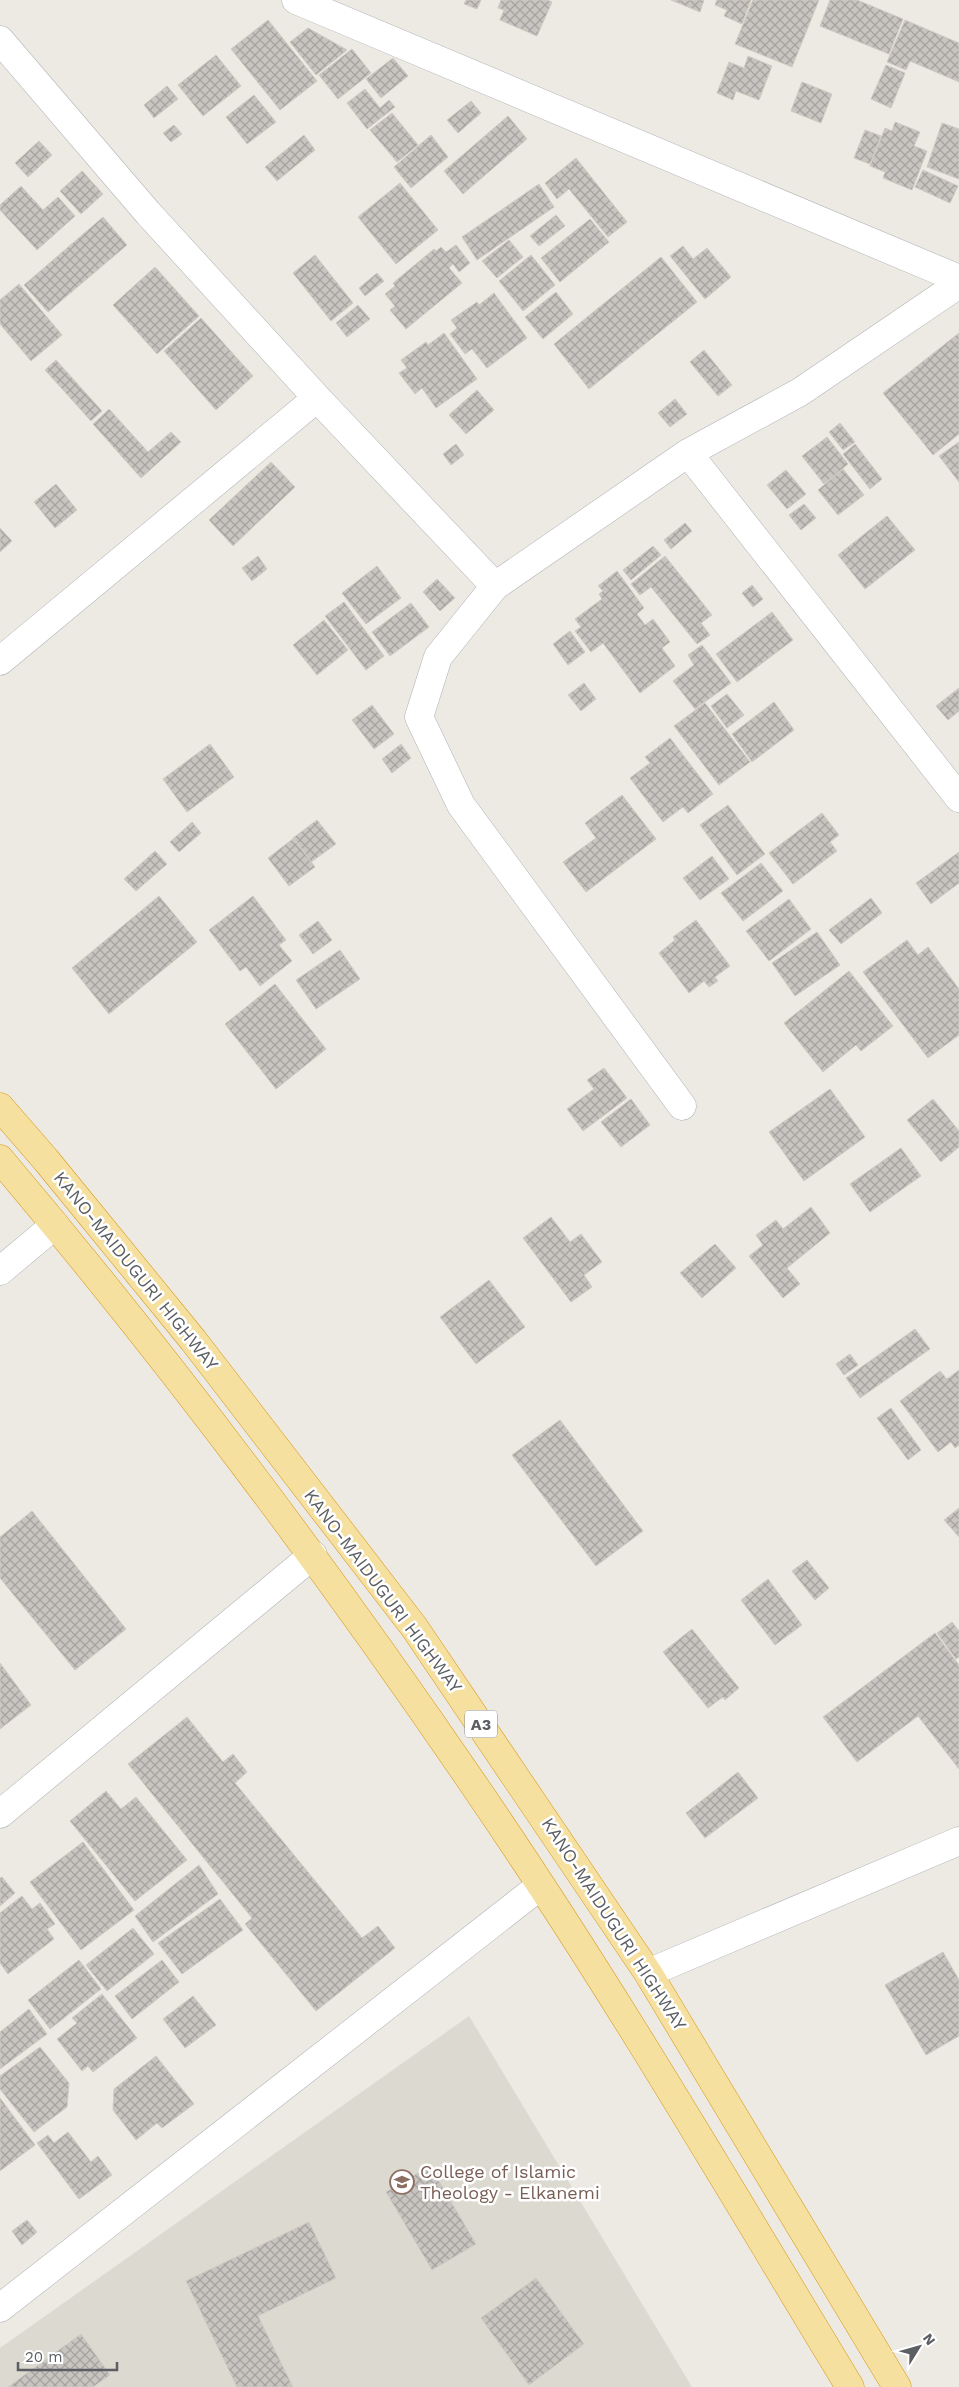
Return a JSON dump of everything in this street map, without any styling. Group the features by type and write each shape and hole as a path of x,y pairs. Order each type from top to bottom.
{"highway":[{"name":"KANO-MAIDUGURI HIGHWAY","path":"0,1107 46,1160 193,1340 414,1627 648,1972 897,2387"},
{"name":"KANO-MAIDUGURI HIGHWAY","path":"0,1159 55,1225 313,1555 478,1791 696,2132 850,2387"}],"street":[{"path":"296,0 959,279"},
{"path":"0,40 148,213 317,398 495,586"},
{"path":"682,1106 461,804 419,717 438,657 495,586 688,453 800,392 959,284"},
{"path":"0,660 317,398"},
{"path":"688,453 959,798"},
{"path":"0,1271 55,1225"},
{"path":"0,1814 313,1555"},
{"path":"648,1972 959,1841"},
{"path":"0,2308 540,1886"}],"shaded area":[{"name":"College of Islamic Theology - Elkanemi","path":"469,2016 692,2387 0,2387 0,2348"}],"building":[{"path":"466,0 481,0 477,9 464,4"},
{"path":"501,0 547,0 552,2 537,36 500,20 504,10 498,8"},
{"path":"671,0 704,0 700,12"},
{"path":"717,0 751,0 742,24 724,16 727,10 715,5"},
{"path":"753,0 819,0 792,67 735,44"},
{"path":"830,0 857,0 903,19 889,54 820,26"},
{"path":"268,20 317,81 280,110 231,49"},
{"path":"905,20 959,43 959,82 910,61 906,70 887,62"},
{"path":"308,28 347,50 316,75 290,42"},
{"path":"352,49 371,73 338,99 319,75"},
{"path":"216,55 241,86 203,116 178,85"},
{"path":"748,56 772,66 759,100 736,91 733,100 717,93 729,62 744,68"},
{"path":"393,58 408,76 381,98 366,79"},
{"path":"886,65 905,73 891,108 871,99"},
{"path":"802,82 832,94 821,123 791,111"},
{"path":"167,86 178,99 154,118 144,105"},
{"path":"365,89 380,108 389,100 395,107 367,129 347,103"},
{"path":"254,95 276,122 247,144 226,117"},
{"path":"471,101 481,113 458,133 447,120"},
{"path":"392,113 418,145 397,162 370,130"},
{"path":"508,116 527,139 463,194 444,171"},
{"path":"895,122 920,132 914,146 927,151 912,190 883,178 885,172 870,166 885,128 892,131"},
{"path":"942,123 959,129 959,179 927,167"},
{"path":"174,125 182,134 171,142 163,133"},
{"path":"865,130 881,136 870,164 854,158"},
{"path":"304,135 315,150 277,181 265,167"},
{"path":"431,135 448,157 411,188 394,167"},
{"path":"39,141 52,155 28,177 15,163"},
{"path":"576,158 627,222 608,237 569,189 557,199 545,183"},
{"path":"923,170 958,186 950,203 915,187"},
{"path":"82,171 103,194 81,214 60,191"},
{"path":"400,183 438,230 396,264 358,217"},
{"path":"539,184 554,207 477,260 462,237"},
{"path":"21,186 43,210 58,197 75,216 37,250 0,210 0,205"},
{"path":"556,215 565,226 539,246 530,236"},
{"path":"103,217 127,245 48,312 24,285"},
{"path":"590,219 609,242 560,282 541,258"},
{"path":"509,240 523,257 497,278 482,261"},
{"path":"456,245 470,263 459,272 453,264 449,268 462,283 406,329 390,310 395,306 385,294 395,286 393,283 434,249 436,251 441,247 446,252"},
{"path":"683,246 693,259 707,248 731,277 705,299 670,256"},
{"path":"315,255 353,303 331,321 293,273"},
{"path":"531,255 555,285 523,311 499,281"},
{"path":"661,257 697,302 589,389 554,344"},
{"path":"155,267 199,316 157,354 113,305"},
{"path":"377,273 384,281 365,296 359,288"},
{"path":"19,284 62,335 31,361 0,324 0,300"},
{"path":"556,292 573,314 543,339 525,317"},
{"path":"494,293 527,338 487,368 472,349 465,354 450,334 457,328 451,320 477,302 479,305"},
{"path":"358,305 370,319 347,337 336,323"},
{"path":"201,318 253,376 216,410 164,351"},
{"path":"444,333 477,379 436,408 422,388 415,394 399,373 407,368 401,360 426,342 428,345"},
{"path":"959,333 959,434 933,455 883,393"},
{"path":"704,350 732,385 718,396 690,362"},
{"path":"56,360 102,411 91,421 45,370"},
{"path":"477,390 494,410 466,434 449,415"},
{"path":"675,399 687,414 670,427 658,413"},
{"path":"109,409 148,452 171,432 181,442 141,478 93,424"},
{"path":"840,423 855,442 843,450 829,432"},
{"path":"827,437 848,464 824,484 802,456"},
{"path":"959,442 959,482 939,456"},
{"path":"456,444 464,455 451,465 443,454"},
{"path":"855,444 882,479 870,489 843,454"},
{"path":"271,462 295,487 233,546 209,520"},
{"path":"843,469 864,495 838,515 818,490"},
{"path":"786,470 806,494 787,509 767,485"},
{"path":"56,484 77,510 55,528 34,502"},
{"path":"804,504 816,518 801,530 789,515"},
{"path":"887,516 915,550 865,589 838,555"},
{"path":"685,523 692,531 671,549 664,540"},
{"path":"0,528 12,541 0,552"},
{"path":"653,546 661,555 631,580 623,570"},
{"path":"258,556 267,569 252,581 242,568"},
{"path":"665,556 712,615 701,623 710,635 697,644 651,587 640,595 631,584"},
{"path":"377,566 401,598 366,624 342,593"},
{"path":"617,571 644,608 637,614 645,625 653,619 670,642 662,648 675,666 640,693 603,643 591,652 575,631 581,627 575,619 602,599 599,594 603,591 598,586"},
{"path":"437,579 455,598 440,611 423,592"},
{"path":"752,585 763,599 753,607 742,593"},
{"path":"344,602 384,656 366,670 325,616"},
{"path":"411,603 429,627 390,656 372,632"},
{"path":"772,612 793,640 737,682 716,654"},
{"path":"324,620 348,650 317,675 293,645"},
{"path":"570,631 585,652 568,665 553,644"},
{"path":"702,645 731,683 695,709 673,681 694,665 688,655"},
{"path":"584,683 596,699 581,711 568,695"},
{"path":"959,688 959,711 948,720 936,706"},
{"path":"727,694 744,715 727,728 711,706"},
{"path":"774,702 794,730 752,762 732,734"},
{"path":"705,703 750,762 719,785 674,726"},
{"path":"372,705 394,734 374,749 352,720"},
{"path":"670,738 713,794 688,813 683,807 663,822 630,778 650,763 645,757"},
{"path":"210,744 234,777 187,812 163,779"},
{"path":"401,744 411,758 392,773 382,759"},
{"path":"622,795 656,839 586,892 563,862 596,838 585,823"},
{"path":"728,805 765,854 737,875 700,825"},
{"path":"822,813 839,835 830,842 837,851 793,884 769,853"},
{"path":"317,820 336,844 311,862 293,838"},
{"path":"192,822 201,833 179,852 170,842"},
{"path":"294,838 315,867 289,886 268,858"},
{"path":"155,851 167,864 136,891 124,879"},
{"path":"959,852 959,883 931,904 916,883"},
{"path":"712,856 729,879 700,900 683,878"},
{"path":"761,863 783,891 743,921 721,893"},
{"path":"159,896 197,942 109,1014 72,968"},
{"path":"253,896 286,940 279,945 292,961 260,986 246,967 240,971 209,930"},
{"path":"871,898 882,913 841,944 829,930"},
{"path":"789,899 811,929 769,961 746,931"},
{"path":"696,920 730,966 715,977 718,981 709,987 704,981 689,993 659,953 675,940 673,937"},
{"path":"318,921 332,940 313,954 299,935"},
{"path":"817,932 840,965 795,996 772,963"},
{"path":"907,940 918,955 928,947 959,989 959,1035 928,1058 863,972"},
{"path":"340,950 360,979 316,1009 296,980"},
{"path":"849,971 893,1026 861,1051 856,1045 823,1072 784,1023"},
{"path":"275,984 326,1049 276,1089 225,1024"},
{"path":"604,1068 627,1098 583,1131 567,1109 594,1089 587,1080"},
{"path":"830,1089 865,1137 804,1181 769,1132"},
{"path":"631,1099 650,1125 621,1147 601,1122"},
{"path":"933,1099 959,1131 959,1147 941,1162 907,1120"},
{"path":"901,1148 921,1176 870,1212 850,1184"},
{"path":"811,1207 830,1233 787,1268 800,1284 783,1298 749,1256 763,1245 756,1235 776,1220 783,1229"},
{"path":"551,1217 570,1242 581,1234 602,1262 584,1275 592,1287 571,1302 523,1238"},
{"path":"715,1244 736,1268 702,1298 680,1273"},
{"path":"489,1280 525,1327 476,1364 440,1317"},
{"path":"915,1329 930,1349 860,1398 846,1378"},
{"path":"850,1354 858,1365 844,1375 836,1364"},
{"path":"959,1370 959,1445 955,1448 951,1442 938,1452 900,1401 940,1371 947,1379"},
{"path":"891,1408 921,1450 908,1460 877,1418"},
{"path":"560,1420 643,1531 596,1566 512,1455"},
{"path":"959,1508 959,1537 944,1520"},
{"path":"32,1511 126,1629 75,1670 0,1578 0,1537"},
{"path":"807,1560 829,1588 815,1600 792,1571"},
{"path":"768,1579 802,1625 775,1645 741,1600"},
{"path":"952,1622 959,1631 959,1657 956,1659 937,1633"},
{"path":"692,1629 739,1688 725,1700 723,1697 708,1708 663,1652"},
{"path":"935,1633 959,1665 959,1769 918,1716 857,1762 823,1717"},
{"path":"0,1663 31,1705 0,1729"},
{"path":"187,1717 223,1762 233,1754 247,1772 235,1783 362,1938 378,1926 395,1948 316,2011 245,1924 252,1918 128,1764"},
{"path":"738,1772 758,1798 705,1838 686,1813"},
{"path":"106,1791 121,1809 136,1797 187,1860 135,1901 70,1821"},
{"path":"83,1842 134,1910 81,1950 30,1882"},
{"path":"199,1865 218,1894 153,1942 135,1916"},
{"path":"2,1877 15,1893 0,1906 0,1878"},
{"path":"22,1896 32,1909 40,1903 55,1924 47,1929 54,1939 8,1974 0,1963 0,1913"},
{"path":"220,1899 243,1930 182,1974 158,1943"},
{"path":"133,1928 154,1954 107,1991 86,1965"},
{"path":"943,1952 959,1980 959,2036 926,2055 885,1985"},
{"path":"79,1960 101,1989 50,2029 28,2000"},
{"path":"162,1960 179,1982 132,2019 115,1996"},
{"path":"102,1994 137,2038 93,2072 88,2066 82,2071 57,2039 77,2023 72,2018"},
{"path":"193,1996 216,2025 185,2048 163,2019"},
{"path":"29,2009 47,2034 0,2069 0,2032"},
{"path":"40,2047 69,2083 67,2107 34,2132 0,2089 0,2076"},
{"path":"156,2056 194,2104 162,2128 157,2123 136,2140 113,2110 114,2089"},
{"path":"0,2098 35,2145 0,2171"},
{"path":"68,2132 91,2162 98,2156 112,2175 79,2199 37,2143 48,2135 54,2143"},
{"path":"430,2166 476,2244 432,2270 386,2192"},
{"path":"27,2220 37,2232 22,2245 12,2231"},
{"path":"309,2222 336,2278 258,2316 293,2387 237,2387 186,2281"},
{"path":"536,2278 584,2344 529,2385 481,2318"},
{"path":"81,2334 110,2375 93,2387 8,2387"}],"place":[{"name":"College of Islamic Theology - Elkanemi","path":"402,2182"}]}
